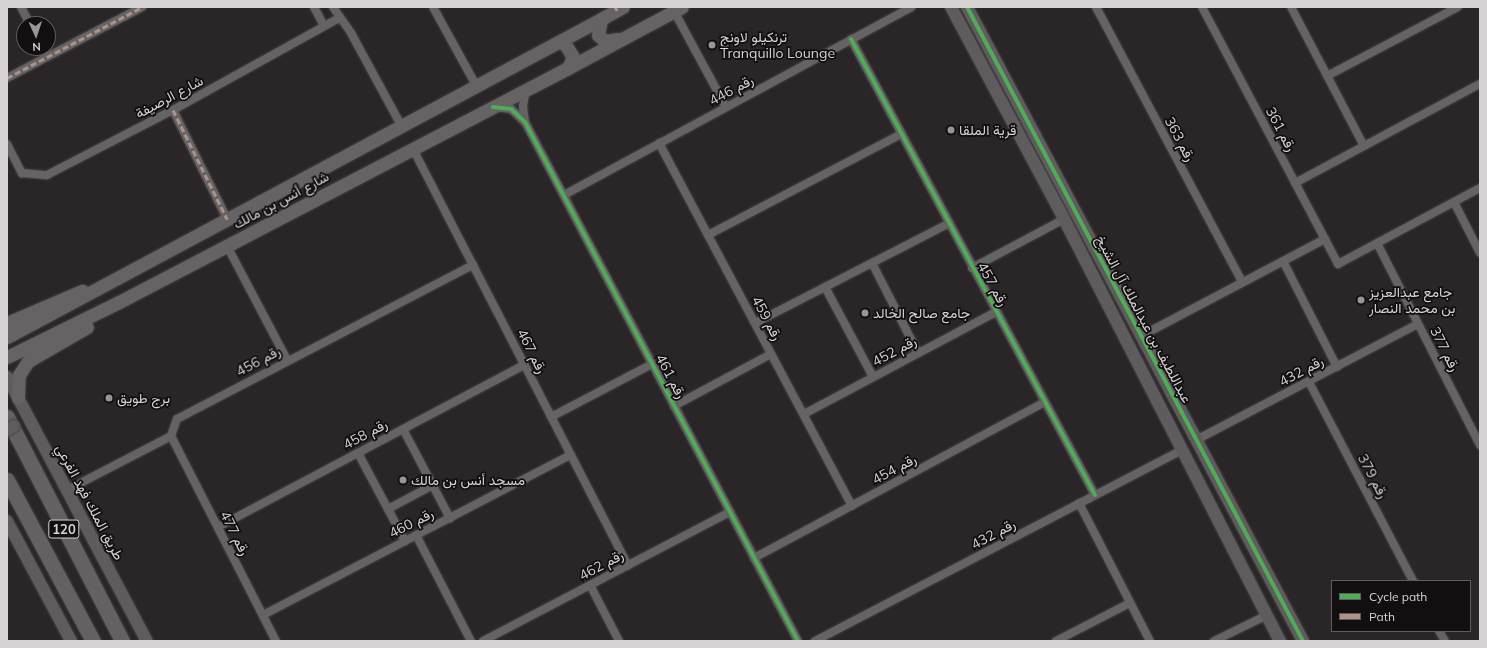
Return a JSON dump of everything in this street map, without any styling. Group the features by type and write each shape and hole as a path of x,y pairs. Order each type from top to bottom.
{"highway":[{"name":"120","path":"9,424 122,641"},
{"name":"120","path":"7,480 93,641"}],"main road":[{"name":"شارع أنس بن مالك","path":"7,337 477,87 601,19 618,8"},
{"name":"شارع أنس بن مالك","path":"7,357 119,302 227,246 678,9"},
{"name":"شارع أنس بن مالك","path":"601,19 598,35 605,41 623,38"},
{"path":"559,42 565,44 573,57 568,68"},
{"path":"7,323 64,296 110,282"},
{"path":"18,398 19,375 28,361 89,326 119,302"}],"street":[{"path":"21,7 26,16"},
{"path":"7,78 142,7"},
{"path":"314,7 324,26"},
{"path":"332,7 351,33 402,127"},
{"path":"433,7 477,87"},
{"name":"رقم 446","path":"564,195 911,7"},
{"name":"عبداللطيف بن عبدالملك آل الشيخ","path":"951,7 1064,219 1182,450 1238,555 1280,641"},
{"name":"عبداللطيف بن عبدالملك آل الشيخ","path":"966,7 1303,641"},
{"name":"رقم 363","path":"1096,7 1242,282"},
{"name":"رقم 361","path":"1202,7 1338,264 1377,243"},
{"path":"1291,7 1364,146"},
{"path":"1327,76 1458,7"},
{"path":"678,9 726,107"},
{"name":"شارع الرصيفة","path":"7,144 22,173 48,175 173,110 339,18"},
{"path":"964,30 976,24"},
{"name":"رقم 457","path":"851,39 948,224 1095,495"},
{"path":"1295,183 1480,84"},
{"path":"525,122 523,106 526,89"},
{"path":"492,107 511,109 525,122"},
{"path":"173,110 227,219"},
{"name":"رقم 461","path":"525,122 798,641"},
{"path":"708,235 901,134"},
{"name":"رقم 459","path":"659,143 852,506"},
{"name":"رقم 467","path":"413,149 628,566"},
{"path":"1377,243 1480,188"},
{"path":"1454,202 1480,253"},
{"path":"972,268 1064,219"},
{"path":"755,323 948,224"},
{"path":"1141,336 1325,239"},
{"name":"رقم 377","path":"1377,243 1480,445"},
{"path":"227,246 288,360"},
{"path":"1283,261 1337,367"},
{"path":"872,263 918,353"},
{"name":"رقم 456","path":"171,436 177,419 473,265"},
{"path":"825,288 873,377"},
{"name":"رقم 452","path":"804,414 996,312"},
{"name":"رقم 432","path":"1196,440 1418,324"},
{"path":"674,406 771,354"},
{"path":"551,417 652,364"},
{"name":"رقم 458","path":"218,528 524,365"},
{"name":"طريق الملك فهد الفرعي","path":"7,377 147,641"},
{"name":"رقم 379","path":"1309,382 1412,580"},
{"name":"رقم 454","path":"754,558 1045,402"},
{"path":"9,424 35,431"},
{"path":"403,429 450,518"},
{"path":"67,490 171,436"},
{"name":"رقم 477","path":"171,436 276,641"},
{"name":"رقم 432","path":"815,641 1182,450"},
{"path":"358,453 405,541"},
{"name":"رقم 460","path":"262,615 571,455"},
{"path":"388,509 433,485"},
{"path":"1079,503 1150,641"},
{"name":"رقم 462","path":"483,641 730,512"},
{"path":"7,520 71,641"},
{"path":"416,535 471,641"},
{"path":"1238,555 1253,549"},
{"path":"590,585 620,641"},
{"path":"1056,641 1130,603"},
{"path":"1214,641 1266,615"},
{"path":"1440,632 1444,641"}],"marked path":[{"path":"7,78 142,7"},
{"path":"173,110 227,219"}],"cycle path":[{"path":"967,7 1303,641"},
{"path":"851,39 1095,495"},
{"path":"493,107 511,109 525,122 798,641"}],"place":[{"name":"ترنكيلو لاونج Tranquillo Lounge","path":"712,45"},
{"name":"قرية الملقا","path":"951,130"},
{"name":"جامع عبدالعزيز بن محمد النصار","path":"1361,300"},
{"name":"جامع صالح الخالد","path":"865,313"},
{"name":"برج طويق","path":"109,398"},
{"name":"مسجد أنس بن مالك","path":"403,480"}]}
